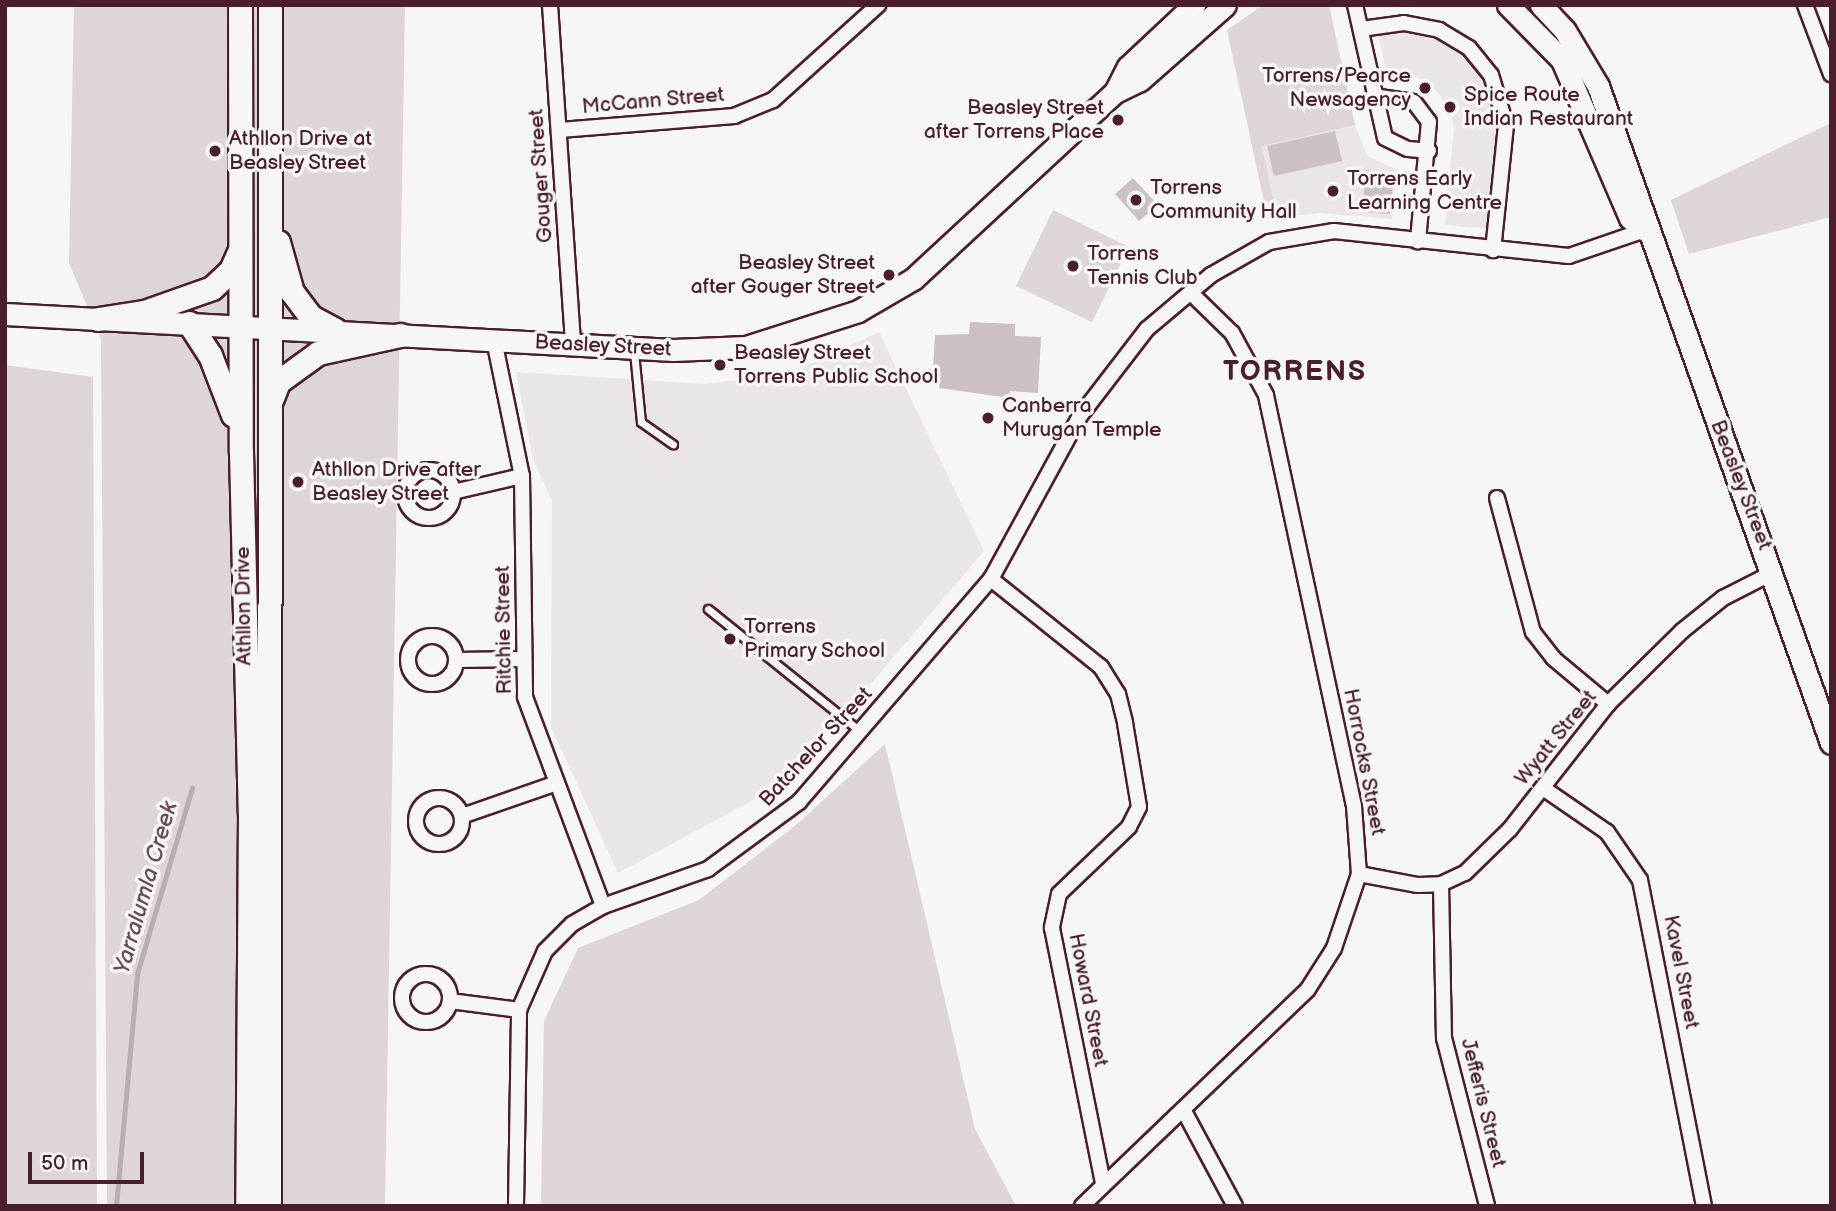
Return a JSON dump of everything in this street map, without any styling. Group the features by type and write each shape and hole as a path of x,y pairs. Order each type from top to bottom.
{"main road":[{"name":"Athllon Drive","path":"240,5 241,452 250,814 247,1206"},
{"name":"Athllon Drive","path":"268,1206 270,5"},
{"name":"Beasley Street","path":"1115,92 1128,67 1194,5"},
{"name":"Beasley Street","path":"5,314 633,348 746,347 858,312 913,279 1115,92 1140,80 1225,5"},
{"name":"Beasley Street","path":"1508,5 1562,60 1630,218 1645,230"},
{"name":"Beasley Street","path":"1541,5 1596,80 1646,215 1645,230 1773,572 1831,743"},
{"path":"270,215 292,292 311,317 335,330"},
{"path":"98,319 144,312 212,288 231,270 240,251"},
{"path":"189,323 229,394 241,452"},
{"path":"271,400 278,382 318,354 400,335"}],"street":[{"name":"Gouger Street","path":"550,5 573,344"},
{"name":"McCann Street","path":"560,130 734,116 773,100 878,5"},
{"path":"1354,5 1373,96 1385,138 1408,149 1429,150"},
{"path":"1805,5 1831,74"},
{"path":"1361,29 1405,23 1439,30 1469,48 1491,75 1506,125 1493,250"},
{"path":"1373,96 1405,97 1419,106 1431,128 1418,241"},
{"name":"Batchelor Street","path":"516,1206 519,1010 545,951 572,924 603,906 708,869 748,844 799,802 991,579 1055,457 1113,368 1147,329 1246,250 1269,242 1334,231 1569,256 1645,230"},
{"name":"Horrocks Street","path":"1082,1206 1184,1111 1308,989 1334,948 1359,874 1354,806 1266,395 1232,333 1191,293"},
{"name":"Ritchie Street","path":"494,340 522,476 525,697 554,784 572,817 603,906"},
{"path":"453,492 522,476"},
{"path":"1497,498 1533,632 1553,658 1608,704"},
{"name":"Wyatt Street","path":"1441,884 1486,856 1608,704 1723,598 1773,572"},
{"name":"Howard Street","path":"991,579 1101,667 1118,694 1125,723 1139,807 1129,827 1059,894 1052,928 1103,1184"},
{"path":"456,660 523,659"},
{"path":"462,816 554,784"},
{"name":"Kavel Street","path":"1543,788 1607,832 1640,880 1704,1206"},
{"path":"1359,874 1441,884"},
{"name":"Jefferis Street","path":"1441,884 1444,1038 1487,1206"},
{"path":"450,1002 519,1010"},
{"path":"1184,1111 1236,1206"}],"lane":[{"path":"633,348 641,422 673,444"},
{"path":"708,609 861,733"}],"shaded area":[{"path":"74,5 405,5 385,1206 107,1206 101,339 69,263"},
{"path":"1263,5 1329,5 1355,125 1262,146 1277,218 1268,220 1227,30"},
{"path":"1418,27 1459,45 1487,75 1502,122 1492,229 1445,225 1454,127 1450,108 1429,82 1411,75 1409,81 1394,80 1386,71 1377,28"},
{"path":"1831,123 1831,217 1689,254 1671,200"},
{"name":"Torrens Early Learning Centre","path":"1355,125 1367,156 1397,170 1392,219 1319,213 1277,218 1262,146"},
{"name":"Torrens Tennis Club","path":"1053,210 1129,247 1092,322 1016,286"},
{"name":"Torrens Primary School","path":"879,332 984,551 788,781 618,873 551,727 552,501 533,459 516,372 703,384 789,374"},
{"path":"5,365 93,377 97,1206 5,1206"},
{"path":"885,744 975,1129 1016,1206 541,1206 544,1021 578,948 699,900 796,825"}],"building":[{"path":"1335,131 1342,161 1274,176 1267,146"},
{"path":"1366,170 1394,173 1390,214 1362,212"},
{"name":"Torrens Community Hall","path":"1133,178 1158,205 1139,221 1115,194"},
{"path":"970,322 1015,324 1015,336 1041,337 1038,393 1010,391 1010,398 939,388 940,372 933,371 935,335 969,334"}],"waterway":[{"name":"Yarralumla Creek","path":"116,1206 137,974 192,788"}],"place":[{"name":"Torrens/Pearce Newsagency","path":"1425,88"},
{"name":"Spice Route Indian Restaurant","path":"1450,107"},
{"name":"Beasley Street after Torrens Place","path":"1118,120"},
{"name":"Athllon Drive at Beasley Street","path":"215,151"},
{"name":"Torrens Early Learning Centre","path":"1333,191"},
{"name":"Torrens Community Hall","path":"1136,200"},
{"name":"Torrens Tennis Club","path":"1073,266"},
{"name":"Beasley Street after Gouger Street","path":"889,275"},
{"name":"Beasley Street Torrens Public School","path":"720,365"},
{"name":"Canberra Murugan Temple","path":"988,418"},
{"name":"Athllon Drive after Beasley Street","path":"298,482"},
{"name":"Torrens Primary School","path":"730,639"}],"district":[{"name":"TORRENS","path":"1295,372"}]}
